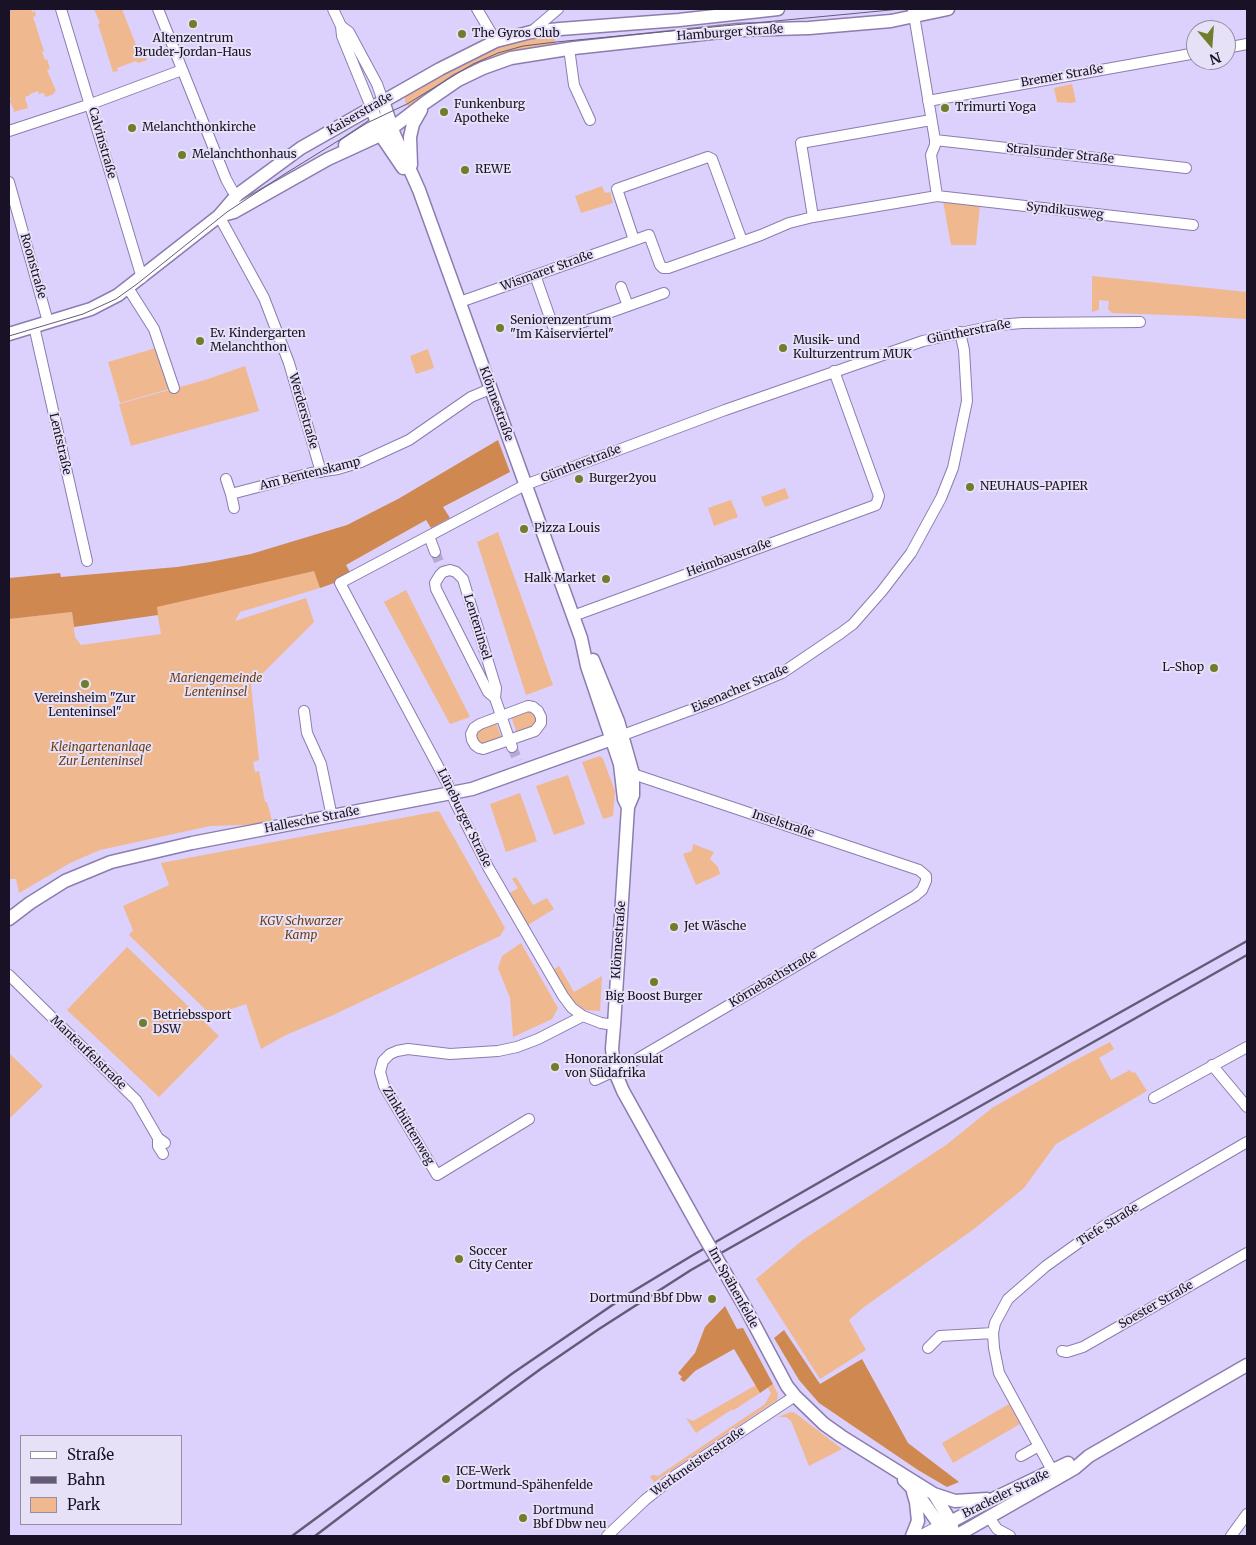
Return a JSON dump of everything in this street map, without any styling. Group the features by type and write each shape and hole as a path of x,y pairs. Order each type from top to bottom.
{"highway":[{"name":"Brackeler Straße","path":"924,1536 946,1524"}],"main road":[{"name":"Hamburger Straße","path":"516,35 531,32 679,20 778,9"},
{"name":"Hamburger Straße","path":"426,102 458,80 511,58 569,48 739,30 864,24 914,13 948,9"},
{"name":"Kaiserstraße","path":"9,334 91,309 106,302 142,278 219,216 237,195 301,148 460,58 496,41 516,35"},
{"name":"Klönnestraße","path":"383,101 384,126"},
{"path":"384,126 426,102"},
{"path":"410,170 412,161 410,137 413,124 426,102"},
{"name":"Klönnestraße","path":"371,107 410,170 460,302 581,638 587,644 617,737 633,774 633,795 628,807 612,1049 615,1072"},
{"name":"Kaiserstraße","path":"219,216 234,212 328,159 339,150 384,126"},
{"name":"Klönnestraße","path":"617,737 624,799 628,807"},
{"name":"Hallesche Straße","path":"9,919 65,881 111,862 192,843 477,788 520,767 617,737"},
{"name":"Im Spähenfelde","path":"615,1072 623,1091 746,1309 781,1375 795,1396 824,1424 934,1494 946,1524"},
{"name":"Brackeler Straße","path":"955,1536 1075,1468 1089,1456 1247,1365"},
{"name":"Brackeler Straße","path":"946,1524 1052,1470 1089,1456"},
{"name":"Im Spähenfelde","path":"893,1469 946,1524 955,1536"},
{"path":"911,1488 916,1502 918,1521 912,1536"},
{"path":"934,1494 946,1499 960,1501 995,1498"}],"street":[{"name":"Calvinstraße","path":"61,9 142,278"},
{"path":"158,9 229,185 237,195"},
{"path":"333,9 371,107"},
{"path":"476,9 496,41"},
{"path":"531,32 558,9"},
{"path":"914,13 935,140 931,155 937,196"},
{"path":"341,26 349,32 377,84 383,101"},
{"path":"569,48 574,85 590,120"},
{"name":"Bremer Straße","path":"928,101 1186,55"},
{"path":"9,131 91,104 182,70"},
{"path":"813,217 801,143 931,120"},
{"name":"Stralsunder Straße","path":"935,140 1186,168"},
{"path":"708,157 712,159 742,241 668,268 663,268 660,265 649,235 634,240 616,189 708,157"},
{"name":"Roonstraße","path":"9,182 48,322"},
{"name":"Syndikusweg","path":"742,241 813,217 937,196 1193,225"},
{"name":"Werderstraße","path":"219,216 264,298 289,362 321,472"},
{"name":"Wismarer Straße","path":"460,302 634,240"},
{"path":"535,275 555,332 664,293"},
{"path":"621,287 628,306"},
{"path":"128,288 154,330 174,388"},
{"name":"Güntherstraße","path":"340,583 525,485 674,428 923,341 998,325 1140,322"},
{"name":"Lentstraße","path":"34,326 87,561"},
{"name":"Eisenacher Straße","path":"617,737 731,695 782,673 808,657 847,628 882,591 918,540 941,498 953,468 967,402 964,350 960,332"},
{"name":"Heimbaustraße","path":"573,616 876,505 879,496 834,371"},
{"name":"Am Bentenskamp","path":"231,494 361,462 393,448 425,430 471,397 490,389"},
{"path":"226,479 234,508"},
{"path":"429,536 435,552"},
{"name":"Lenteninsel","path":"495,698 488,692 436,589 435,583 442,569 456,572 463,579 496,688 495,698 511,743"},
{"name":"Lüneburger Straße","path":"340,583 448,783 488,867 563,996 572,1008 582,1016 601,1023 614,1025"},
{"path":"528,706 534,707 538,711 542,723 535,731 511,743 483,749 479,748 472,740 471,734 474,728 480,724 528,706"},
{"path":"304,711 307,733 321,764 332,817"},
{"name":"Inselstraße","path":"633,774 919,870 926,876 926,881"},
{"name":"Körnebachstraße","path":"615,1072 915,896 922,890 926,881"},
{"name":"Manteuffelstraße","path":"9,975 136,1100 161,1140 158,1146 163,1154"},
{"name":"Zinkhüttenweg","path":"529,1119 437,1175 384,1086 380,1072 381,1066 390,1054 408,1049 450,1054 474,1054 517,1047 538,1039 582,1016"},
{"path":"1154,1098 1247,1047"},
{"path":"1212,1065 1247,1107"},
{"path":"595,1080 615,1072"},
{"name":"Tiefe Straße","path":"1052,1470 999,1373 993,1333 995,1323 1008,1299 1046,1266 1113,1220 1247,1142"},
{"name":"Soester Straße","path":"1062,1351 1067,1352 1083,1347 1247,1253"},
{"path":"928,1348 940,1336 993,1333"},
{"name":"Werkmeisterstraße","path":"607,1536 645,1500 676,1475 795,1396"},
{"path":"1021,1456 1039,1446"},
{"path":"1231,1536 1247,1514"},
{"path":"989,1517 997,1529 1010,1536"}],"green space":[{"path":"9,9 31,9 32,12 35,11 36,16 33,17 44,51 42,52 45,60 47,59 50,69 47,70 56,91 54,94 45,97 44,93 39,94 38,91 30,94 25,97 28,108 13,112 14,110 10,102 11,98 9,97"},
{"path":"94,9 122,9 141,58 146,57 147,60 138,63 136,61 117,68 118,71 113,72 98,24 100,23"},
{"path":"554,33 555,47 520,52 410,109 405,102 405,95 497,46"},
{"path":"1072,84 1076,102 1057,102 1054,88"},
{"path":"602,186 605,193 610,192 613,203 581,213 575,196"},
{"path":"943,201 980,205 976,245 951,245"},
{"path":"1092,276 1247,292 1247,319 1112,313 1108,309 1109,301 1099,300 1099,310 1092,312"},
{"path":"156,348 169,389 120,403 108,362"},
{"path":"428,349 434,368 416,374 410,356"},
{"path":"245,366 259,411 131,446 119,404 205,380"},
{"path":"785,488 789,498 765,507 761,497"},
{"path":"731,500 738,517 714,526 708,508"},
{"path":"498,532 553,685 526,695 477,542"},
{"name":"Kleingartenanlage Zur Lenteninsel","path":"314,570 320,588 240,612 235,621 306,598 314,622 251,685 259,760 253,762 255,772 259,771 265,802 267,802 273,824 210,826 100,850 70,863 19,893 16,879 9,879 9,619 72,612 75,637 81,645 161,634 156,607"},
{"path":"406,590 470,717 450,724 384,602"},
{"path":"531,710 538,718 536,727 517,734 511,716"},
{"path":"496,723 502,739 482,746 475,740 476,729"},
{"path":"600,756 603,759 615,791 613,816 603,819 582,762"},
{"path":"568,775 585,824 554,835 536,786"},
{"path":"520,793 537,841 506,852 490,804"},
{"name":"KGV Schwarzer Kamp","path":"439,811 505,928 500,936 331,1016 286,1035 261,1049 246,1004 212,1016 129,935 133,930 123,906 169,885 161,863"},
{"path":"693,844 714,852 710,859 718,867 720,874 696,885 683,854 692,851"},
{"path":"516,877 533,905 547,898 554,909 528,925 510,893 518,888 512,879"},
{"path":"521,943 558,1008 552,1019 513,1037 510,998 498,968 502,956"},
{"name":"Betriebssport DSW","path":"127,947 219,1036 159,1097 67,1010"},
{"path":"559,966 574,992 602,976 600,1011 585,1010 571,1000 553,970"},
{"path":"1110,1042 1114,1049 1099,1058 1111,1080 1130,1070 1132,1073 1135,1072 1147,1091 1056,1144 1024,1188 974,1229 864,1307 849,1320 866,1350 820,1379 756,1279 804,1239 946,1145 992,1108"},
{"path":"9,1053 43,1086 9,1119"},
{"path":"773,1384 778,1394 777,1400 654,1482 650,1477 652,1475 658,1476 765,1404 771,1393 768,1388"},
{"path":"756,1385 760,1393 696,1433 686,1418 693,1421"},
{"path":"1009,1404 1020,1424 953,1463 942,1443"},
{"path":"791,1412 795,1413 842,1449 809,1466 791,1421 786,1417 778,1417"}],"shaded area":[{"path":"498,440 510,472 443,507 450,518 431,528 426,520 346,565 351,574 340,581 320,588 314,571 157,607 158,615 74,627 72,612 9,619 9,578 60,573 61,577 177,567 251,554 347,525 398,499"},
{"path":"725,1306 737,1329 743,1328 773,1384 760,1393 734,1349 695,1371 684,1382 680,1379 682,1377 678,1373 695,1353 705,1327"},
{"path":"784,1330 820,1384 862,1359 908,1443 959,1482 947,1487 918,1470 819,1403 799,1380 774,1338"}],"tunnel":[{"path":"435,552 441,566"},
{"path":"512,747 518,761"}],"tram line":[{"path":"9,336 83,314 116,299 227,212 283,175 367,123 407,104 473,64 498,53 523,46 556,42 901,9"}],"railway":[{"path":"292,1536 513,1373 630,1293 886,1144 1247,941"},
{"path":"315,1536 542,1368 691,1270 1247,955"}],"place":[{"name":"Altenzentrum Bruder-Jordan-Haus","path":"193,24"},
{"name":"The Gyros Club","path":"462,34"},
{"name":"Trimurti Yoga","path":"945,108"},
{"name":"Funkenburg Apotheke","path":"444,112"},
{"name":"Melanchthonkirche","path":"132,128"},
{"name":"Melanchthonhaus","path":"182,155"},
{"name":"REWE","path":"465,170"},
{"name":"Seniorenzentrum \"Im Kaiserviertel\"","path":"500,328"},
{"name":"Ev. Kindergarten Melanchthon","path":"200,341"},
{"name":"Musik- und Kulturzentrum MUK","path":"783,348"},
{"name":"Burger2you","path":"579,479"},
{"name":"NEUHAUS-PAPIER","path":"970,487"},
{"name":"Pizza Louis","path":"524,529"},
{"name":"Halk Market","path":"606,579"},
{"name":"L-Shop","path":"1214,668"},
{"name":"Vereinsheim \"Zur Lenteninsel\"","path":"85,684"},
{"name":"Jet Wäsche","path":"674,927"},
{"name":"Big Boost Burger","path":"654,982"},
{"name":"Betriebssport DSW","path":"143,1023"},
{"name":"Honorarkonsulat von Südafrika","path":"555,1067"},
{"name":"Soccer City Center","path":"459,1259"},
{"name":"Dortmund Bbf Dbw","path":"712,1299"},
{"name":"ICE-Werk Dortmund-Spähenfelde","path":"446,1479"},
{"name":"Dortmund Bbf Dbw neu","path":"523,1518"}],"park label":[{"name":"Mariengemeinde Lenteninsel","path":"216,686"}]}
